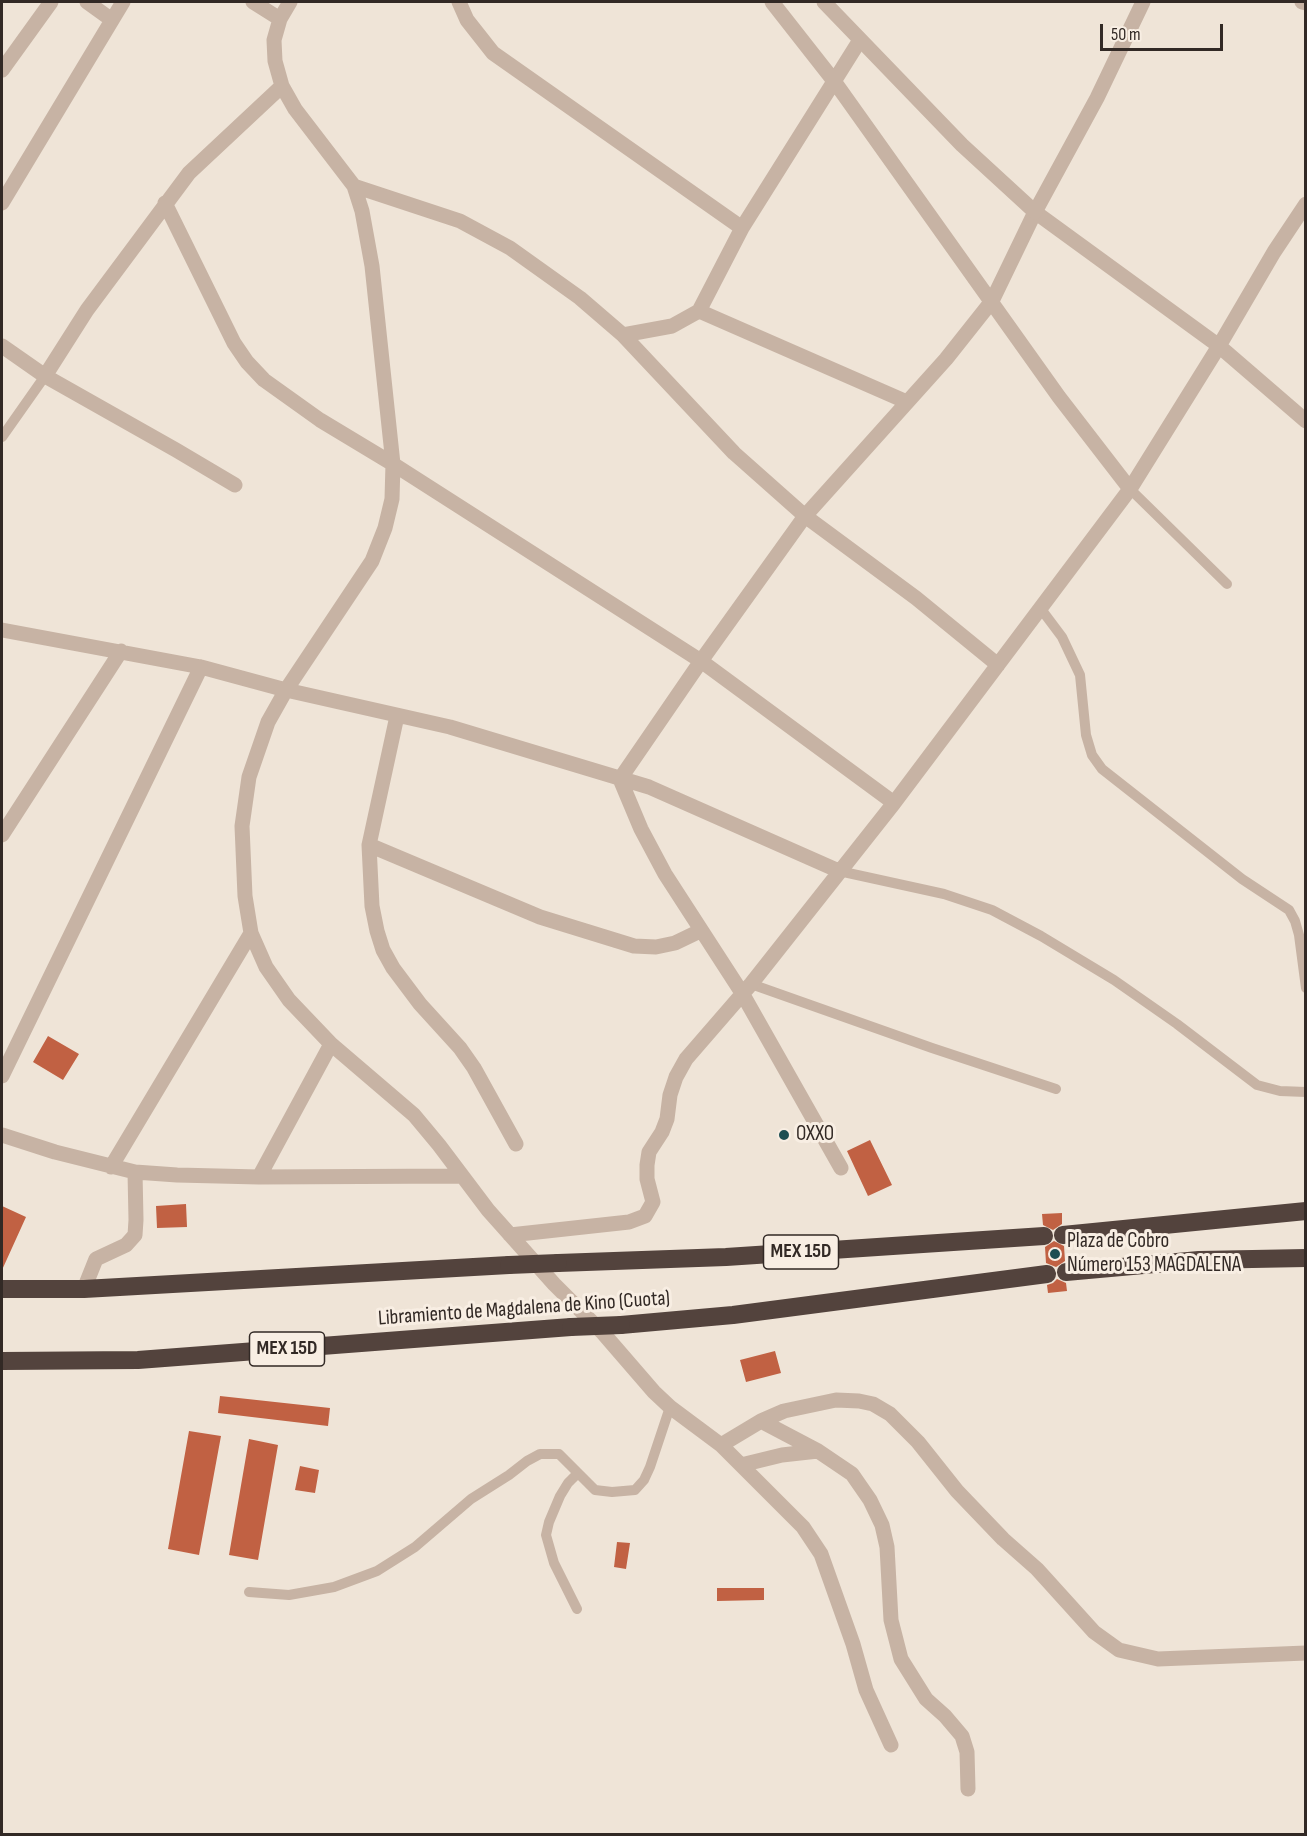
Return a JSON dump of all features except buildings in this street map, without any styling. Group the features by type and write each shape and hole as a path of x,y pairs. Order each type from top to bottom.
{"highway":[{"path":"1063,1235 1305,1211"},
{"name":"Libramiento de Magdalena de Kino (Cuota)","path":"2,1289 84,1288 509,1264 726,1257 1044,1236"},
{"path":"1066,1272 1198,1260 1305,1258"},
{"name":"Libramiento de Magdalena de Kino (Cuota)","path":"2,1361 138,1360 733,1316 1047,1274"}],"street":[{"path":"2,70 51,2"},
{"path":"87,2 112,20"},
{"path":"2,203 123,2"},
{"path":"253,2 280,19"},
{"path":"290,2 280,19 274,40 275,61 282,86 295,109 354,186 362,211 372,266 393,464 392,499 385,528 372,561 286,690 268,722 249,777 242,835 245,896 251,933 266,967 289,1000 331,1044 414,1115 488,1210 670,1407 721,1444 803,1527 820,1554 853,1644 866,1690 891,1745"},
{"path":"459,2 467,20 493,53 742,228"},
{"path":"772,2 834,81 1059,397 1130,489"},
{"path":"824,2 962,145 1035,212 1220,346 1305,421"},
{"path":"620,779 805,516 973,327 992,302 1035,212 1097,98 1143,2"},
{"path":"623,335 672,326 699,311 742,228 860,40"},
{"path":"45,376 87,310 189,173 282,86"},
{"path":"354,186 460,221 510,248 580,298 623,335 734,453 805,516 916,598 998,665"},
{"path":"165,203 234,343 247,362 264,380 320,420 393,464 701,661 894,803"},
{"path":"510,1234 629,1222 645,1216 652,1202 646,1165 667,1119 670,1095 676,1077 686,1059 894,803 1130,489 1220,346 1274,252 1305,204"},
{"path":"699,311 907,402"},
{"path":"2,346 45,376 235,485"},
{"path":"2,630 201,667 286,690 450,727 649,787 839,871"},
{"path":"2,835 121,651"},
{"path":"2,1076 6,1054 201,667"},
{"path":"397,716 369,844 372,906 383,950 393,968 420,1004 460,1048 474,1068 516,1144"},
{"path":"620,779 641,829 665,874 700,931 746,988 841,1168"},
{"path":"369,844 540,917 634,946 656,947 675,944 700,931"},
{"path":"111,1167 251,933"},
{"path":"259,1177 331,1044"},
{"path":"2,1135 135,1172 259,1177 462,1176"},
{"path":"84,1288 96,1259 126,1245 135,1235 135,1172"},
{"path":"721,1444 761,1421 784,1411 837,1400 873,1404 890,1414 918,1442 957,1491 1003,1539 1037,1569 1094,1632 1119,1650 1158,1659 1305,1653"},
{"path":"761,1421 818,1451 852,1474 870,1500 882,1525 887,1547 891,1620 901,1659 926,1699 962,1736 967,1752 968,1789"},
{"path":"741,1465 782,1455 818,1451"}],"lane":[{"path":"2,437 45,376"},
{"path":"1130,489 1227,584"},
{"path":"1041,609 1062,637 1080,675 1086,735 1092,755 1102,770 1242,879 1289,910 1296,921 1299,935 1305,988"},
{"path":"839,871 944,894 992,910 1041,936 1114,980 1177,1024 1257,1085 1280,1091 1305,1092"},
{"path":"746,988 1056,1089"},
{"path":"249,1592 289,1594 323,1589 377,1571 415,1547 471,1499 540,1454 559,1454 595,1490 619,1492 635,1490 644,1480 650,1467 670,1407"},
{"path":"577,1609 554,1563 546,1535 560,1496 578,1473"}],"place":[{"name":"OXXO","path":"784,1135"},
{"name":"Plaza de Cobro Número 153 MAGDALENA","path":"1055,1254"}]}
